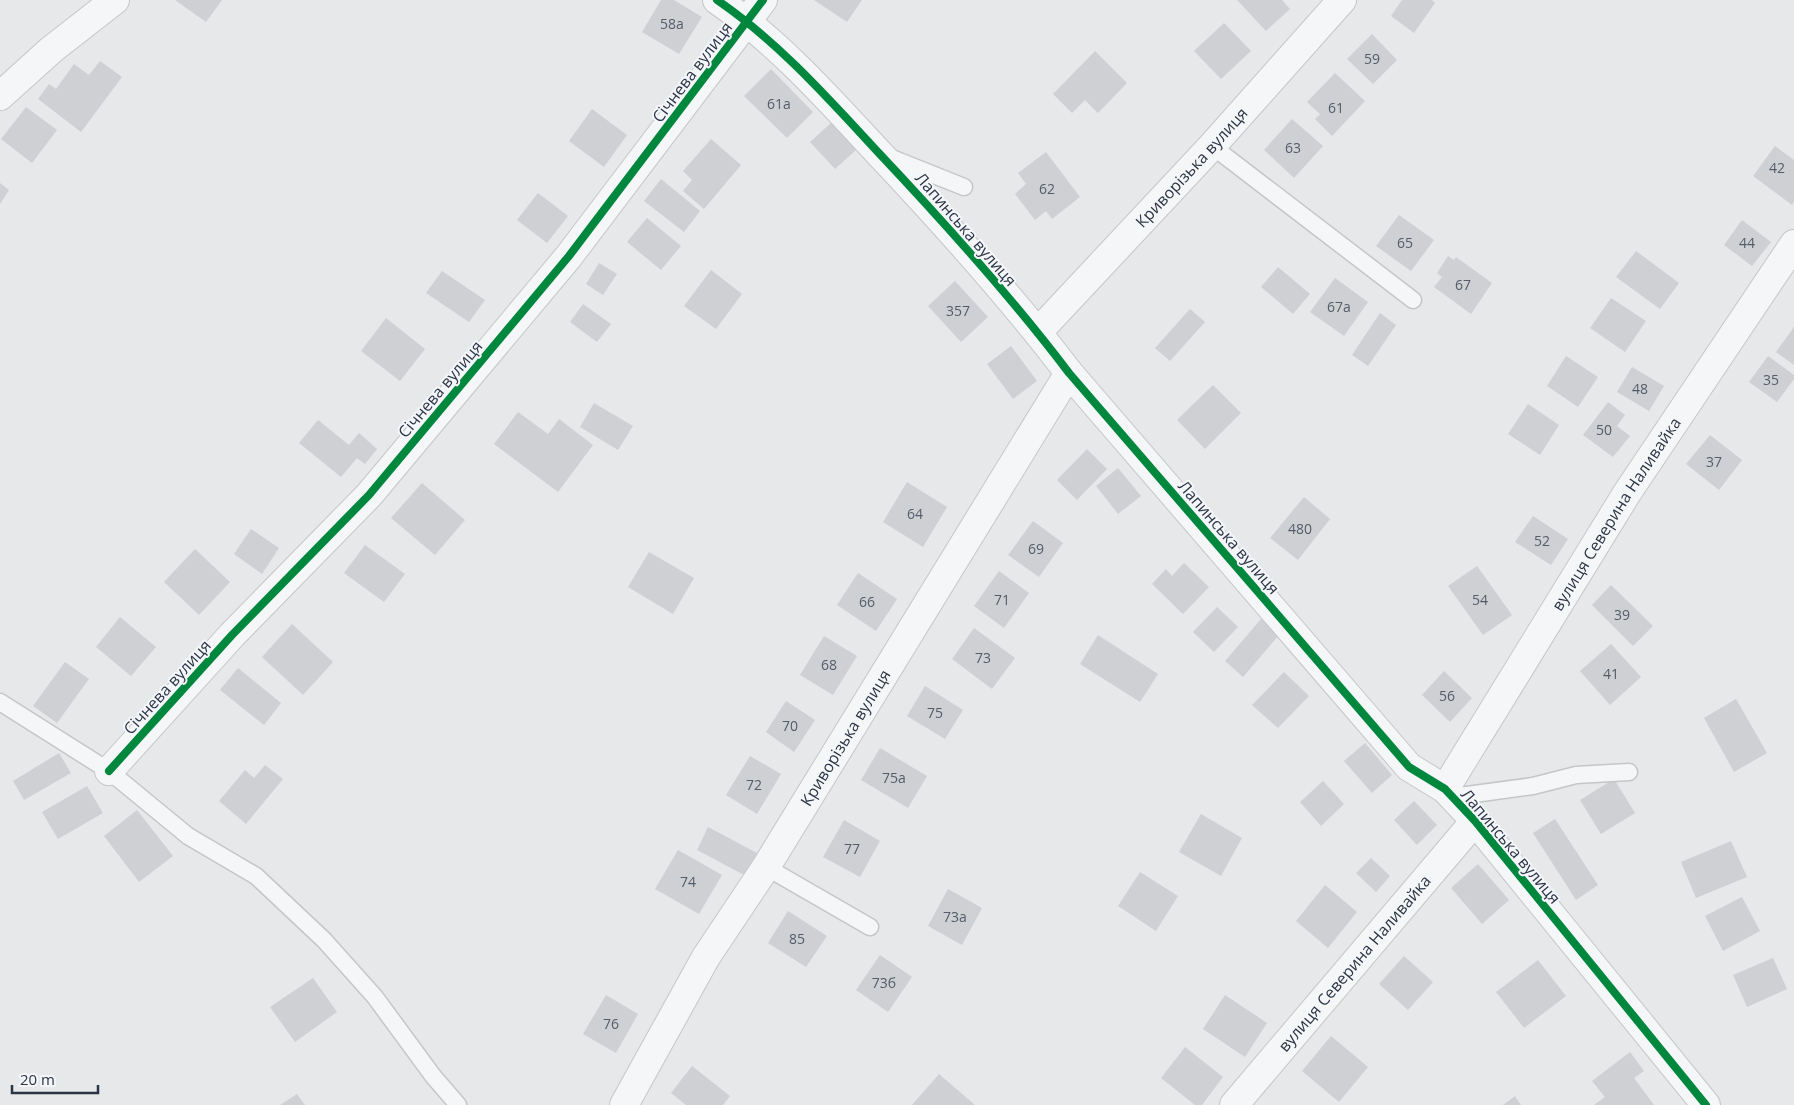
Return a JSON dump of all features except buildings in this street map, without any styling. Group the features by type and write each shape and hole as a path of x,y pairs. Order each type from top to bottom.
{"street":[{"path":"0,96 51,50 115,0"},
{"name":"Лапинська вулиця","path":"717,0 756,11 827,97 880,153 1038,332 1069,373 1409,767 1449,793 1706,1105"},
{"name":"Криворізька вулиця","path":"1038,332 1212,146 1342,0"},
{"name":"Січнева вулиця","path":"109,771 232,635 369,495 569,256 756,11"},
{"name":"вулиця Северина Наливайка","path":"1449,793 1627,493 1790,258"},
{"name":"Криворізька вулиця","path":"624,1105 706,957 766,867 1069,373"},
{"name":"вулиця Северина Наливайка","path":"1234,1105 1474,822"}],"lane":[{"path":"1212,146 1413,300"},
{"path":"880,153 964,187"},
{"path":"0,702 109,771 188,836 256,876 324,940 375,997 433,1076 458,1105"},
{"path":"1449,793 1534,786 1576,775 1629,772"},
{"path":"766,867 870,926"}],"cycle path":[{"path":"717,0 760,33 801,70 951,231 1000,287 1069,373 1409,767 1445,789 1475,821 1706,1105"},
{"path":"109,771 232,635 369,495 569,256 763,0"}]}
